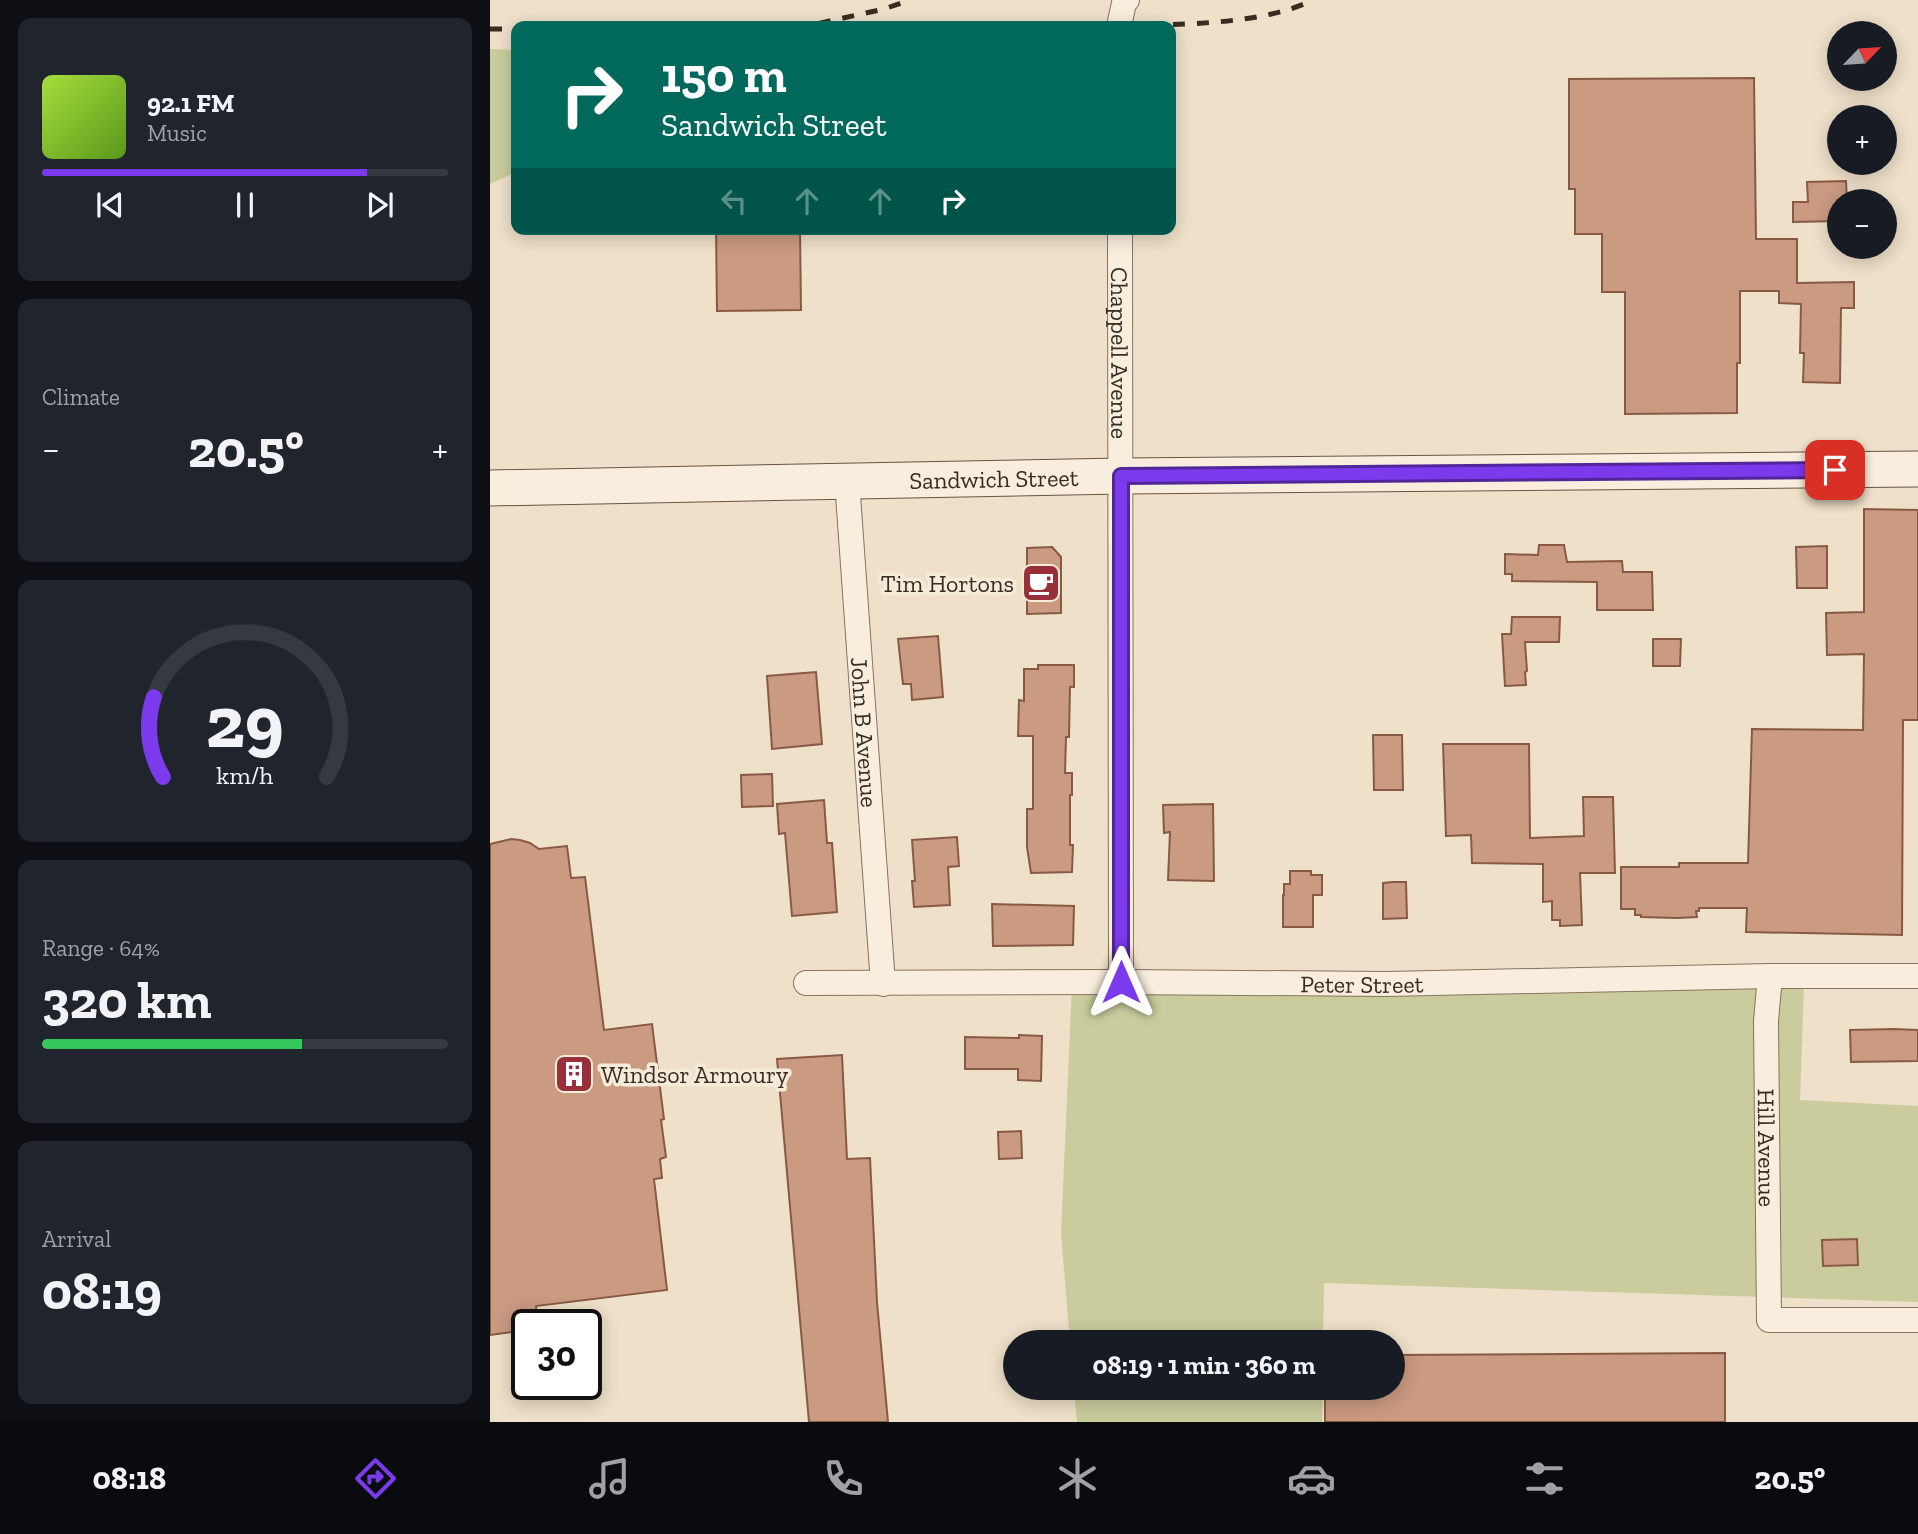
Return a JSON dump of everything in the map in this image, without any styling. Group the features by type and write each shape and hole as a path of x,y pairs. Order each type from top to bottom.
{"main road":[{"name":"Sandwich Street","path":"490,488 1121,476 1918,469"}],"street":[{"path":"1120,21 1127,0"},
{"name":"Chappell Avenue","path":"1120,235 1121,982"},
{"name":"John B Avenue","path":"847,481 883,984"},
{"name":"Peter Street","path":"806,983 1387,984 1770,976 1918,976"},
{"name":"Hill Avenue","path":"1770,976 1766,1021 1769,1320 1918,1320"}],"green space":[{"path":"490,49 511,50 511,174 490,184"},
{"path":"1804,983 1800,1100 1918,1106 1918,1302 1324,1283 1323,1330 1069,1330 1061,1234 1072,985"},
{"path":"1075,1400 1323,1400 1322,1422 1077,1422"}],"building":[{"path":"1754,78 1756,239 1797,239 1797,283 1854,282 1854,308 1841,308 1840,383 1803,382 1804,353 1800,353 1801,304 1779,303 1779,291 1740,291 1737,413 1625,414 1625,292 1602,292 1602,234 1575,234 1575,189 1569,189 1569,79"},
{"path":"1846,181 1846,189 1827,189 1827,221 1793,222 1793,202 1808,202 1807,182"},
{"path":"716,235 800,235 801,310 717,311"},
{"path":"1864,509 1918,510 1918,720 1903,720 1902,935 1746,932 1747,908 1699,908 1699,911 1696,911 1697,917 1677,918 1641,917 1635,915 1635,909 1621,909 1621,867 1679,867 1679,863 1748,863 1752,729 1863,730 1864,654 1827,655 1826,613 1864,612"},
{"path":"1539,545 1564,545 1567,562 1622,561 1623,572 1652,572 1653,610 1597,610 1597,582 1512,581 1512,574 1505,574 1505,554 1538,555"},
{"path":"1827,546 1827,588 1797,588 1796,547"},
{"path":"1052,547 1061,557 1061,613 1027,614 1027,548"},
{"path":"1512,617 1560,617 1559,642 1525,642 1526,685 1505,686 1502,634 1511,634"},
{"path":"938,636 943,697 912,700 911,684 903,684 898,639"},
{"path":"1653,639 1681,639 1680,666 1653,666"},
{"path":"1038,665 1074,665 1074,687 1070,687 1065,773 1072,773 1072,872 1031,873 1027,847 1027,809 1033,809 1033,736 1018,736 1019,700 1024,701 1024,669 1038,669"},
{"path":"816,672 822,744 772,749 767,676"},
{"path":"1373,735 1402,735 1403,790 1374,790"},
{"path":"1443,744 1529,744 1530,838 1584,836 1583,797 1613,797 1615,873 1580,873 1582,925 1560,926 1560,920 1552,920 1552,901 1543,902 1543,864 1472,863 1471,835 1446,836"},
{"path":"772,774 773,806 742,807 741,775"},
{"path":"824,800 827,843 832,843 837,912 792,916 785,833 779,834 777,804"},
{"path":"1213,804 1214,881 1168,880 1170,832 1164,833 1163,805"},
{"path":"957,837 959,866 948,867 950,905 914,907 912,840"},
{"name":"Windsor Armoury","path":"511,839 530,843 539,849 567,846 571,878 585,877 604,1030 652,1024 666,1157 660,1159 662,1178 654,1179 667,1290 536,1306 536,1309 511,1309 511,1332 490,1335 490,844"},
{"path":"1290,871 1311,871 1311,875 1322,875 1322,895 1313,895 1313,927 1283,927 1284,884 1290,884"},
{"path":"1406,882 1407,918 1383,919 1383,883"},
{"path":"992,904 1074,906 1073,945 993,946"},
{"path":"1850,1030 1918,1030 1918,1061 1851,1062"},
{"path":"1019,1035 1042,1036 1041,1081 1018,1080 1018,1069 965,1069 965,1037 1019,1038"},
{"path":"842,1055 847,1159 870,1158 877,1302 888,1422 809,1422 777,1059"},
{"path":"1021,1131 1022,1158 999,1159 998,1132"},
{"path":"1857,1239 1858,1265 1823,1266 1822,1240"},
{"path":"1725,1353 1725,1422 1325,1422 1325,1400 1405,1400 1405,1355"}],"railway":[{"path":"830,21 884,9 910,0"},
{"path":"1176,24 1246,19 1293,8 1313,0"},
{"path":"490,29 511,29"}],"place":[{"name":"Tim Hortons","path":"1041,583"},
{"name":"Windsor Armoury","path":"574,1074"}],"route":[{"path":"1121,982 1121,476 1835,470"}]}
